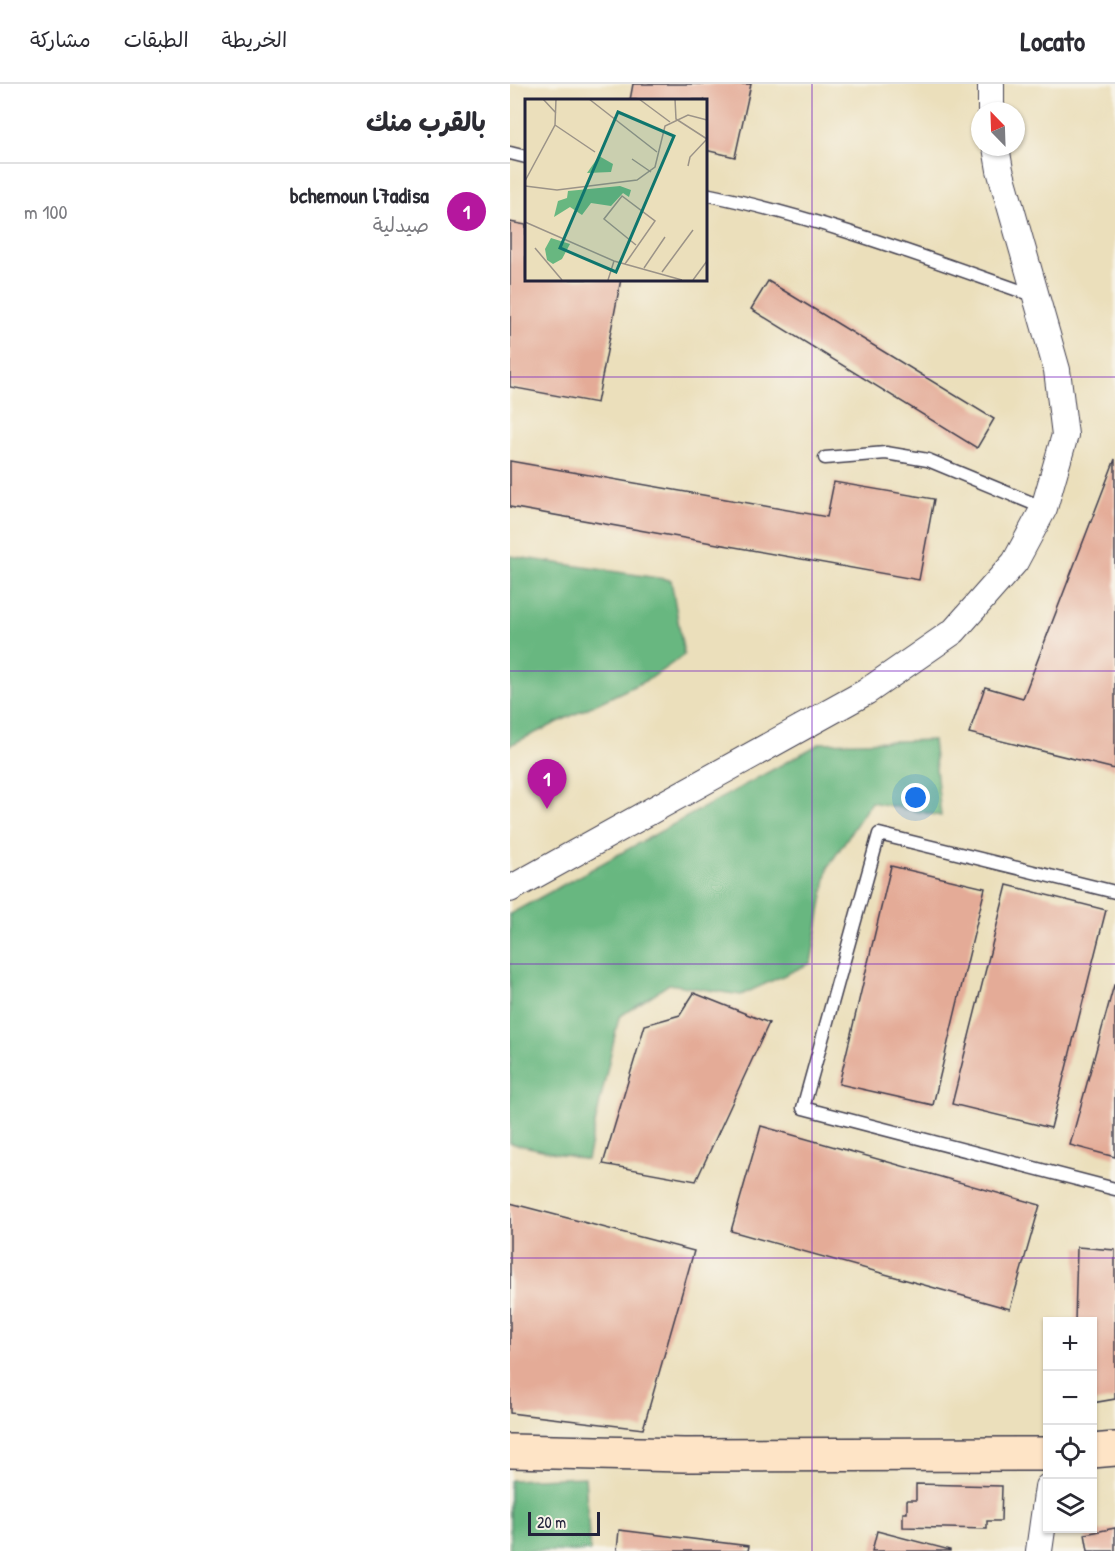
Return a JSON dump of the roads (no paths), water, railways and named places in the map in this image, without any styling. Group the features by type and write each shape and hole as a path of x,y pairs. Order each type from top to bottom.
{"main road":[{"path":"1097,1451 1115,1449"},
{"path":"510,1451 684,1455 1043,1454"}],"street":[{"path":"991,84 991,102"},
{"path":"510,889 866,692 954,632 1014,562 1044,508 1065,435 1058,370 1035,296 998,156"},
{"path":"1039,1551 1043,1519"}],"lane":[{"path":"510,153 525,157"},
{"path":"706,194 759,205 875,240 1035,296"},
{"path":"825,458 886,453 928,460 1044,508"},
{"path":"1115,892 879,834 803,1108 1115,1189"}],"place":[{"name":"bchemoun l7adisa","path":"547,809"}]}
